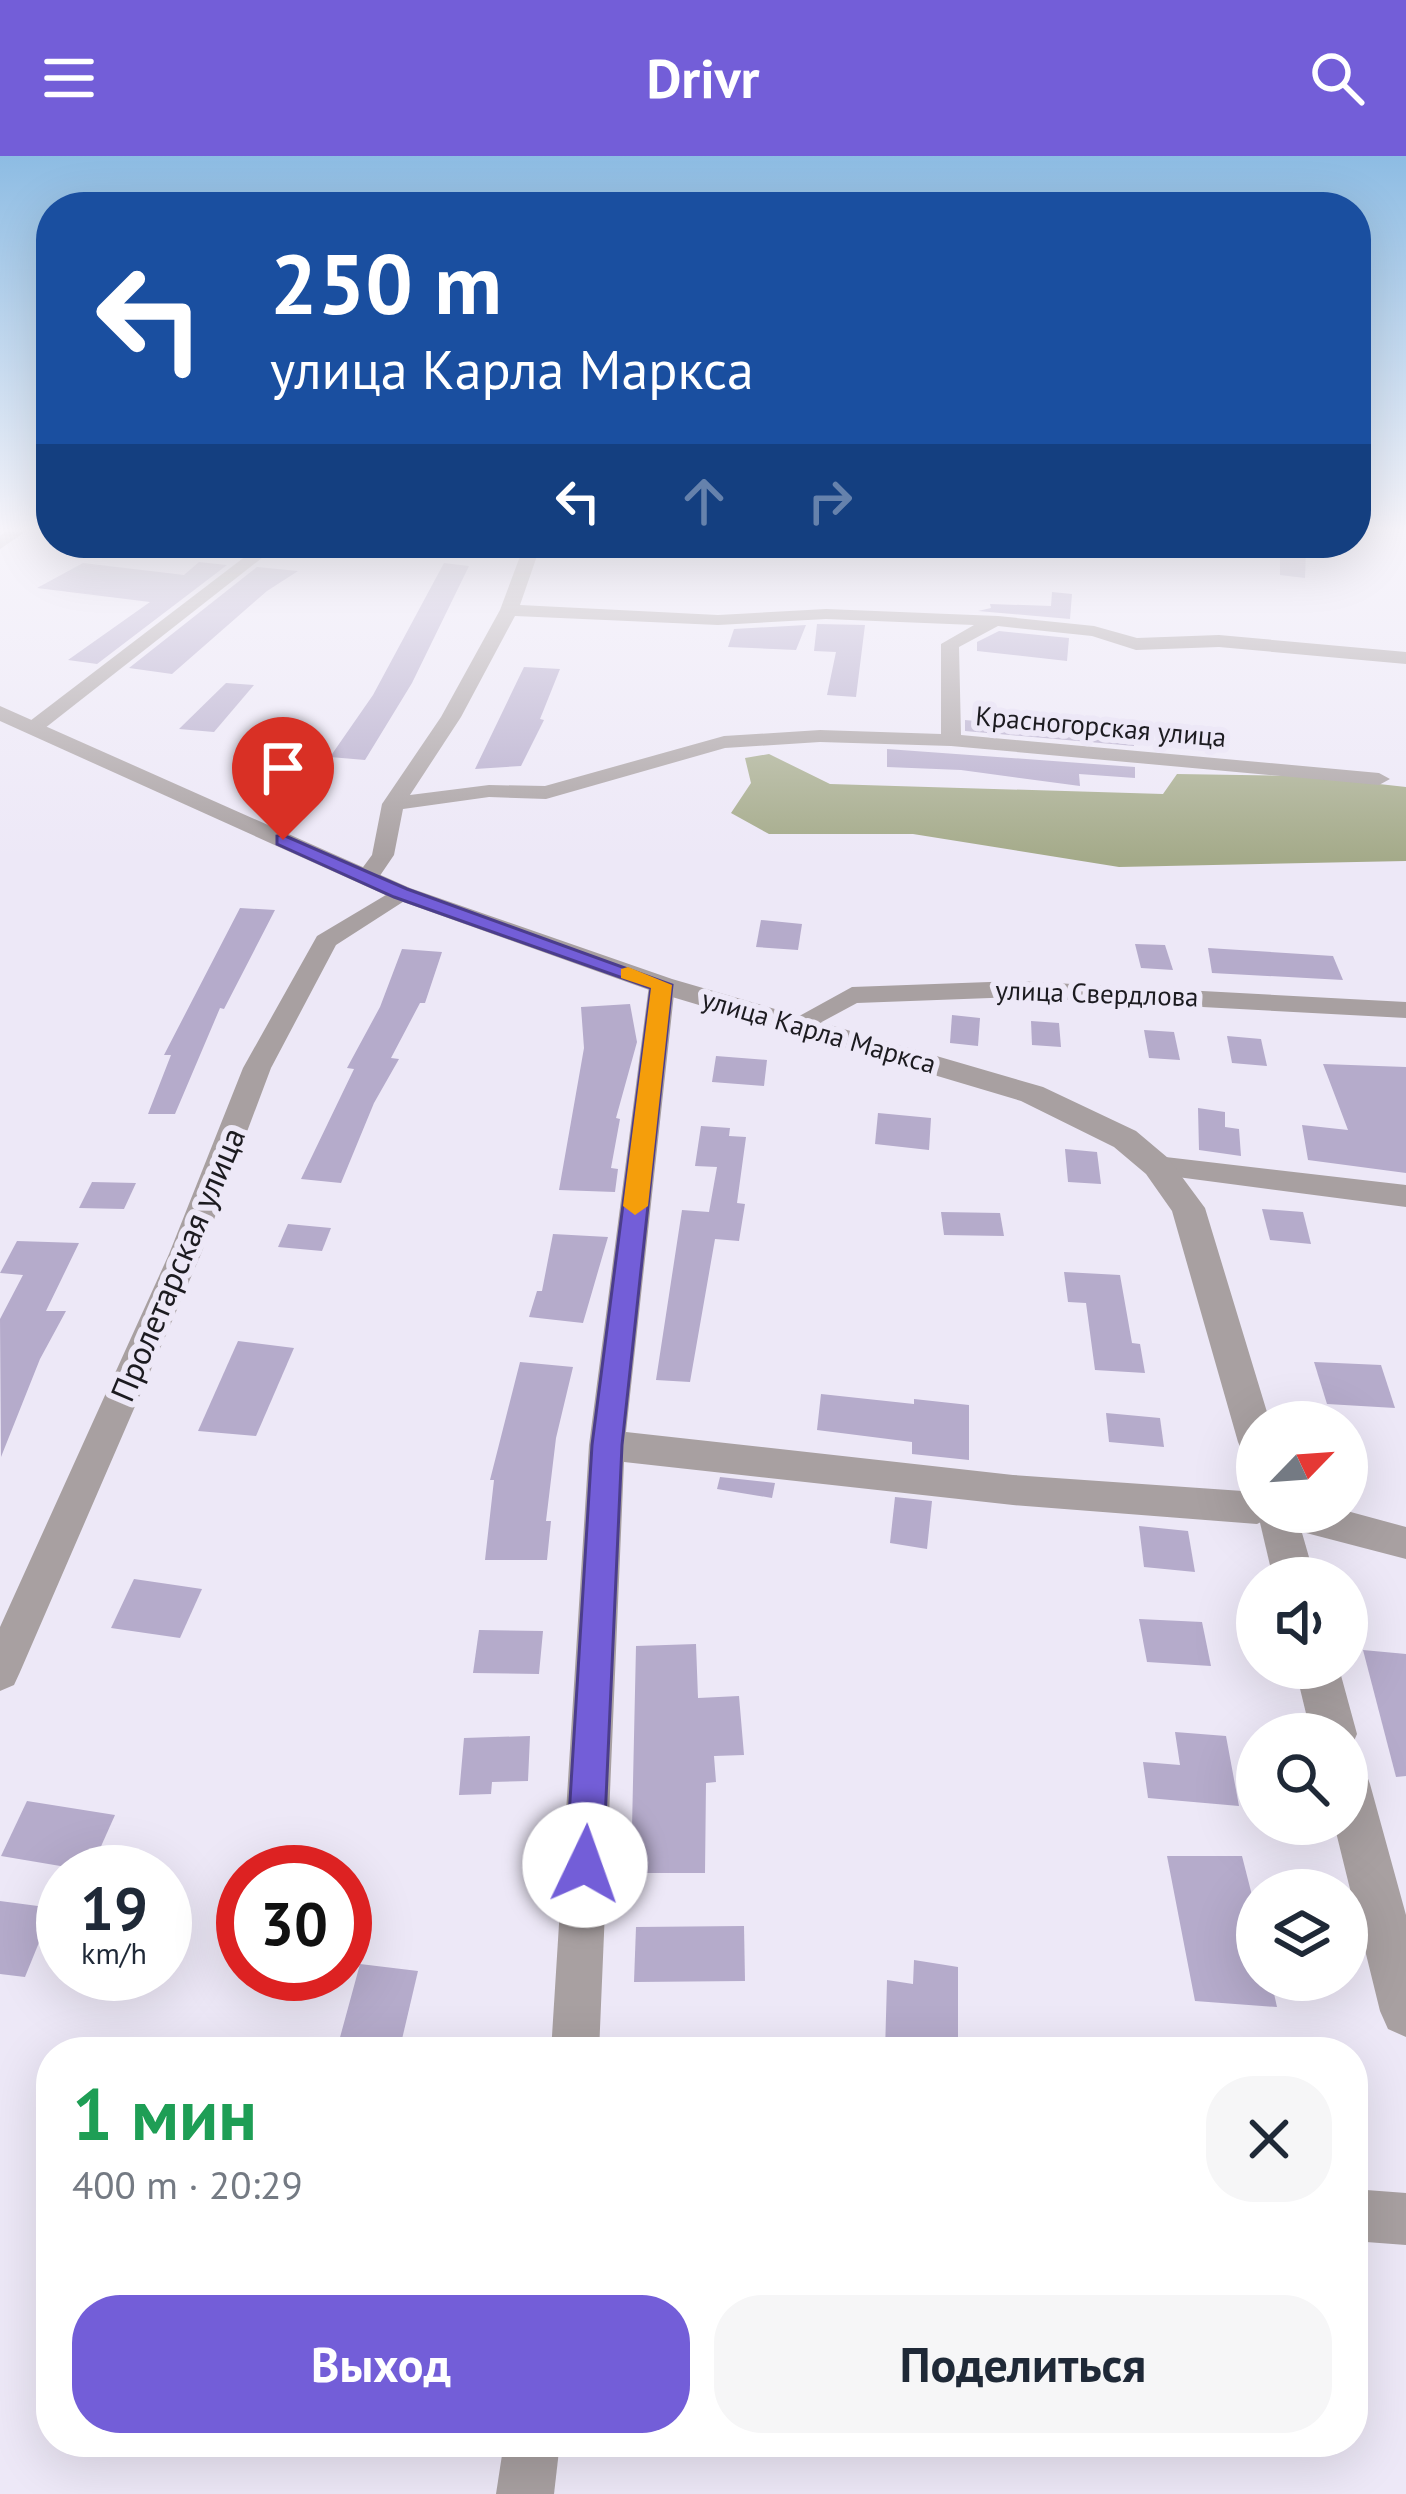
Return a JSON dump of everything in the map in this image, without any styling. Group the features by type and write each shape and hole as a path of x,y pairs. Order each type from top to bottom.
{"street":[{"path":"33,728 146,641"},
{"path":"367,878 383,855 393,804 451,717 492,641"},
{"path":"951,740 950,644 956,641"},
{"path":"1127,641 1217,641"},
{"path":"1221,641 1406,658"},
{"name":"улица Карла Маркса","path":"0,713 400,893 662,985 1032,1094 1125,1139 1156,1166 1188,1208 1245,1401"},
{"name":"Красногорская улица","path":"393,804 489,791 546,793 724,742 820,736 951,740 1379,779"},
{"name":"Пролетарская улица","path":"0,1672 185,1254 257,1069 326,941 344,926 385,908 400,893"},
{"path":"576,2037 607,1445 662,985"},
{"name":"улица Свердлова","path":"796,1025 851,995 1017,989 1406,1010"},
{"path":"1156,1166 1406,1196"},
{"path":"607,1445 1012,1490 1236,1506"},
{"path":"1368,1533 1406,1543"},
{"path":"1363,1845 1406,2011"},
{"path":"1368,2216 1406,2219"},
{"path":"525,2494 530,2457"}],"green space":[{"path":"769,754 830,784 1163,794 1177,774 1307,776 1406,787 1406,861 1119,867 913,834 769,834 731,813 751,783 745,758"}],"building":[{"path":"95,641 127,641 97,664 68,660"},
{"path":"163,641 210,641 172,674 129,668"},
{"path":"402,641 432,641 365,760 330,757 373,695"},
{"path":"730,641 800,641 796,650 728,647"},
{"path":"815,641 863,641 856,697 827,695 836,652 814,651"},
{"path":"1069,641 1067,661 977,651 977,642"},
{"path":"524,667 560,669 540,719 544,720 521,766 475,769"},
{"path":"226,683 254,685 214,732 179,729"},
{"path":"965,720 1105,734 1105,726 1134,729 1134,746 965,731"},
{"path":"887,749 1135,767 1135,778 1079,774 1080,786 961,770 887,767"},
{"path":"240,908 275,910 224,1009 220,1008 175,1114 148,1114 171,1055 164,1055"},
{"path":"761,920 802,924 798,950 756,947"},
{"path":"1135,944 1165,945 1173,970 1141,968"},
{"path":"1208,948 1333,956 1343,980 1212,973"},
{"path":"402,949 442,952 425,1003 420,1003 391,1058 399,1059 374,1103 341,1183 301,1179 354,1069 347,1068 380,1007"},
{"path":"630,1004 637,1042 616,1118 620,1119 611,1168 618,1169 615,1192 559,1190 584,1048 581,1007"},
{"path":"952,1015 980,1018 978,1046 950,1043"},
{"path":"1031,1021 1059,1023 1061,1047 1032,1045"},
{"path":"1144,1030 1174,1032 1180,1060 1149,1058"},
{"path":"1227,1036 1261,1039 1267,1066 1232,1063"},
{"path":"716,1056 767,1060 764,1086 712,1082"},
{"path":"1323,1064 1406,1067 1406,1173 1308,1160 1302,1125 1348,1130"},
{"path":"1198,1108 1225,1112 1225,1127 1239,1129 1241,1156 1199,1150"},
{"path":"878,1113 931,1118 929,1150 875,1144"},
{"path":"701,1126 730,1128 729,1136 746,1137 737,1203 745,1204 739,1241 715,1239 690,1382 656,1380 682,1210 709,1212 717,1167 695,1166"},
{"path":"1065,1149 1097,1152 1101,1184 1068,1182"},
{"path":"92,1182 136,1183 124,1209 79,1208"},
{"path":"1262,1209 1303,1212 1311,1244 1270,1240"},
{"path":"941,1212 1000,1213 1004,1236 944,1235"},
{"path":"288,1224 331,1228 322,1251 278,1247"},
{"path":"553,1234 608,1237 583,1323 529,1317 537,1291 542,1291"},
{"path":"17,1241 79,1243 46,1311 66,1311 40,1359 1,1457 0,1319 23,1275 0,1273"},
{"path":"1064,1272 1120,1275 1132,1343 1140,1344 1145,1373 1095,1370 1086,1303 1068,1302"},
{"path":"238,1341 294,1348 256,1436 198,1431"},
{"path":"520,1362 573,1367 556,1438 546,1521 551,1521 547,1560 485,1560 494,1480 490,1480"},
{"path":"1314,1362 1381,1365 1395,1408 1368,1406 1368,1401 1326,1401"},
{"path":"821,1394 969,1405 969,1460 912,1454 912,1442 817,1430"},
{"path":"1106,1413 1160,1418 1164,1447 1109,1442"},
{"path":"720,1477 775,1483 772,1498 717,1489"},
{"path":"895,1497 932,1501 927,1549 890,1543"},
{"path":"1139,1526 1188,1531 1195,1572 1144,1567"},
{"path":"134,1579 202,1589 180,1638 111,1628"},
{"path":"1139,1619 1202,1622 1211,1666 1147,1662"},
{"path":"479,1630 543,1631 539,1674 473,1673"},
{"path":"696,1644 698,1698 739,1696 744,1755 714,1756 716,1782 706,1783 705,1873 631,1873 636,1646"},
{"path":"1368,1650 1406,1654 1406,1776 1396,1777 1368,1669"},
{"path":"1175,1732 1226,1736 1236,1806 1148,1798 1143,1762 1180,1765"},
{"path":"530,1736 528,1781 492,1782 491,1794 459,1795 464,1738"},
{"path":"27,1801 115,1815 102,1845 36,1845 36,1862 1,1856"},
{"path":"1167,1856 1242,1856 1245,1869 1236,1869 1236,2001 1276,2001 1277,2007 1195,2001"},
{"path":"0,1901 36,1906 36,1950 25,1977 0,1974"},
{"path":"744,1926 745,1981 634,1982 636,1927"},
{"path":"914,1960 958,1967 958,2037 885,2037 887,1980 913,1984"},
{"path":"372,1965 418,1971 403,2037 340,2037 350,2001 372,2001"}],"slow traffic":[{"path":"628,973 662,985 635,1206"}],"route":[{"path":"283,840 400,893 662,985 607,1445 585,1865"}]}
